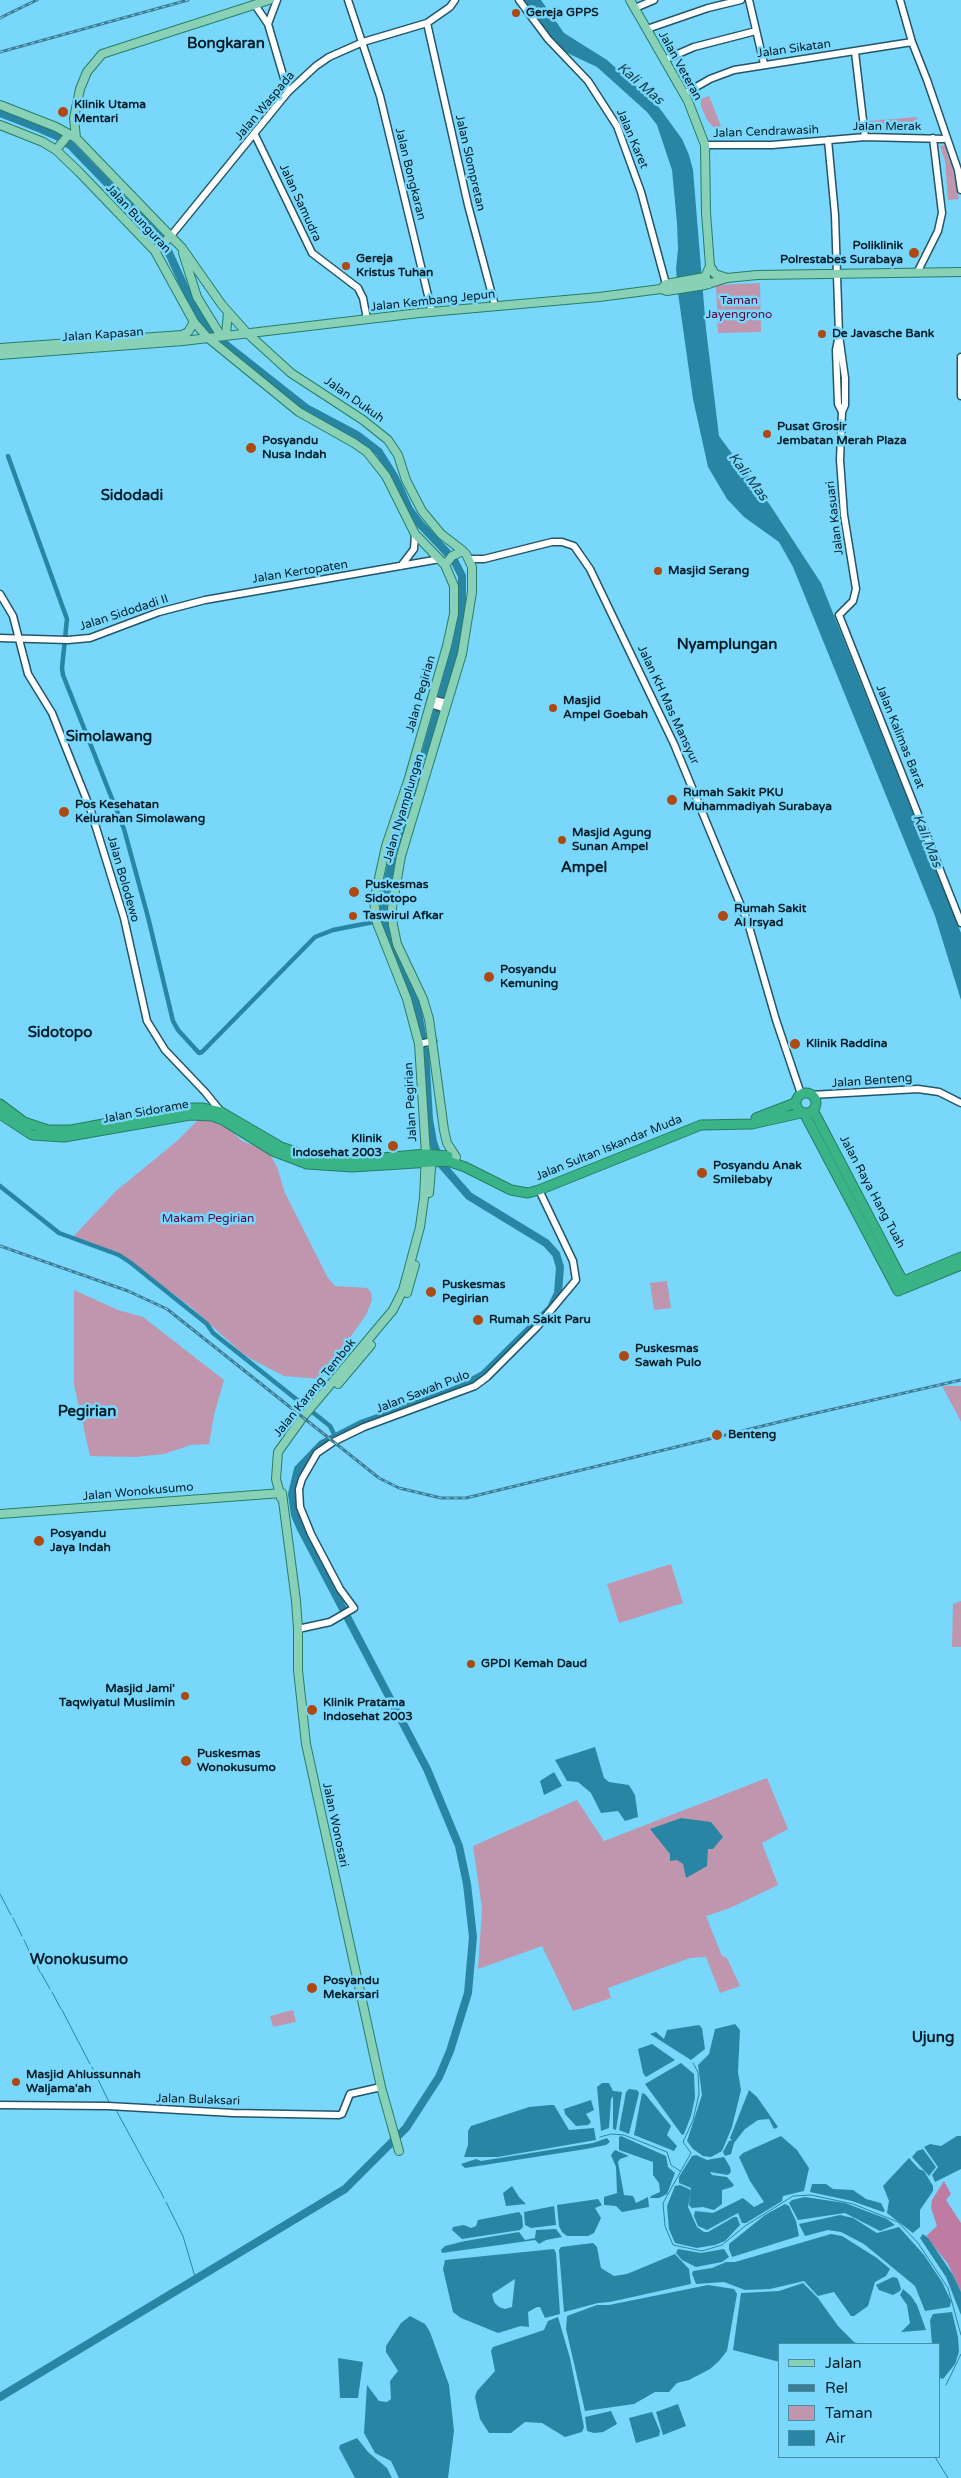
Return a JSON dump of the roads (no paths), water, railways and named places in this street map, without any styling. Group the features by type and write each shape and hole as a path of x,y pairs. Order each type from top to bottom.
{"highway":[{"path":"801,1094 811,1095 815,1102 813,1110 803,1113 797,1109 796,1104 801,1094"},
{"path":"0,1104 36,1132"},
{"name":"Jalan Sultan Iskandar Muda","path":"434,1158 456,1157 513,1184 527,1187 538,1185 700,1119 757,1118 796,1104"},
{"name":"Jalan Sidorame","path":"36,1132 64,1137 189,1108 222,1116 281,1148 310,1157 348,1161 434,1158"},
{"name":"Jalan Raya Hang Tuah","path":"813,1110 828,1136 901,1286"},
{"name":"Jalan Sultan Iskandar Muda","path":"434,1158 465,1167 511,1190 528,1193 701,1124 752,1124 803,1113"},
{"name":"Jalan Raya Hang Tuah","path":"803,1113 901,1286"},
{"path":"0,1114 36,1132"},
{"path":"818,1141 828,1136"},
{"path":"901,1286 961,1257"},
{"path":"901,1286 961,1265"}],"main road":[{"path":"56,150 69,137 76,103 88,72 102,54 269,0"},
{"name":"Jalan Veteran","path":"630,0 684,94 705,145"},
{"path":"0,105 56,127 66,125 74,118"},
{"name":"Jalan Bunguran","path":"0,125 43,142 56,150 157,249 194,322 217,336"},
{"name":"Jalan Bunguran","path":"56,127 69,137 168,239 182,248 228,312 246,332"},
{"path":"705,145 706,213 710,266 706,281"},
{"path":"157,249 168,239"},
{"path":"182,248 197,297 217,336"},
{"path":"710,266 716,274 726,278"},
{"name":"Jalan Kembang Jepun","path":"217,336 663,286 667,291 677,286 726,278 836,272 961,272"},
{"path":"217,336 228,312"},
{"name":"Jalan Kapasan","path":"0,348 182,335 188,332 194,322"},
{"name":"Jalan Dukuh","path":"246,332 291,373 363,420 388,440 398,455 406,480 422,511 441,534 448,556"},
{"name":"Jalan Kapasan","path":"0,355 143,344 217,336"},
{"name":"Jalan Pegirian","path":"217,336 299,412 367,452 386,476 415,534 448,556 454,586 454,614 432,702 382,861 374,901 376,922 407,999 419,1044 434,1158"},
{"path":"448,556 466,555"},
{"name":"Jalan Nyamplungan","path":"456,1157 447,1143 444,1130 433,1042 423,999 394,935 392,908 401,856 444,705 462,654 472,592 466,555"},
{"name":"Jalan Karang Tembok","path":"281,1495 276,1465 278,1452 359,1356 393,1310 403,1290 434,1158"},
{"name":"Jalan Wonokusumo","path":"0,1514 281,1495"},
{"name":"Jalan Wonosari","path":"281,1495 298,1629 298,1670 306,1744 381,2087 392,2132 398,2147"}],"street":[{"path":"268,24 276,0"},
{"name":"Jalan Bongkaran","path":"348,0 380,96 432,312"},
{"name":"Jalan Waspada","path":"168,239 255,135 288,92 325,59 363,42 426,23 450,7 455,0"},
{"name":"Jalan Karet","path":"520,0 548,39 588,81 617,126 628,151 641,192 663,286"},
{"path":"635,8 654,0"},
{"path":"647,29 708,8 741,0"},
{"path":"749,0 764,64"},
{"path":"900,0 912,42 930,86 946,139 959,170 961,190"},
{"path":"255,5 268,24 288,92"},
{"name":"Jalan Slompretan","path":"426,23 473,226 495,306"},
{"path":"664,60 694,47 756,31"},
{"name":"Jalan Sikatan","path":"684,94 734,70 912,42"},
{"path":"855,52 865,137"},
{"name":"Jalan Samudra","path":"255,135 312,253 358,288 363,298 367,319"},
{"name":"Jalan Merak","path":"828,140 865,137 946,139"},
{"path":"918,273 938,231 942,213 934,138"},
{"name":"Jalan Cendrawasih","path":"705,145 772,145 828,140"},
{"name":"Jalan Kasuari","path":"828,140 835,214 839,334 836,359 838,404 842,412 840,460 844,515 856,589 853,600 839,615"},
{"path":"961,357 961,396"},
{"path":"398,568 412,555 416,543 415,534"},
{"name":"Jalan KH Mas Mansyur","path":"466,555 484,559 552,542 570,544 580,552 590,568 670,736 748,923 777,1026 801,1094"},
{"name":"Jalan Kertopaten","path":"205,600 398,568 448,556"},
{"name":"Jalan Bolodewo","path":"0,594 13,616 28,674 52,713 90,808 124,918 147,1021 165,1050 222,1116"},
{"name":"Jalan Sidodadi II","path":"0,638 65,640 90,638 159,612 205,600"},
{"name":"Jalan Kalimas Barat","path":"839,615 961,923"},
{"path":"432,702 444,705"},
{"path":"419,1044 433,1042"},
{"name":"Jalan Benteng","path":"811,1095 918,1089 939,1092 961,1103"},
{"name":"Jalan Sawah Pulo","path":"298,1629 330,1622 352,1609 307,1525 298,1500 302,1479 317,1453 340,1438 364,1427 475,1386 518,1346 560,1301 576,1280 576,1271 539,1190"},
{"name":"Jalan Bulaksari","path":"0,2105 108,2106 232,2113 339,2115 342,2114 350,2094 381,2087"}],"water":[{"name":"Kali Mas","path":"522,0 541,0 564,33 607,60 658,106 682,139 693,170 706,329 719,436 770,505 821,583 961,933 961,1000 935,916 793,567 779,542 744,517 727,499 708,467 693,399 678,293 676,269 678,249 677,223 672,170 657,125 647,112 597,67 561,50 547,38"},
{"path":"595,1747 604,1778 609,1782 629,1785 635,1795 638,1817 625,1821 618,1811 601,1813 591,1793 578,1782 567,1781 555,1760"},
{"path":"554,1772 562,1786 544,1795 540,1781"},
{"path":"681,1818 711,1822 723,1837 713,1849 708,1849 707,1866 686,1878 683,1864 677,1860 670,1861 670,1854 650,1829"},
{"path":"735,2024 740,2030 738,2072 741,2090 732,2127 722,2151 711,2157 703,2156 693,2149 687,2141 702,2095 698,2065 709,2054 715,2029"},
{"path":"699,2025 702,2028 705,2049 691,2060 650,2034 656,2032 664,2039 667,2030"},
{"path":"652,2044 675,2060 646,2077 643,2073 638,2049"},
{"path":"681,2063 694,2074 695,2098 691,2116 682,2135 645,2084"},
{"path":"602,2083 609,2083 613,2091 622,2092 616,2130 613,2129 613,2096 611,2099 609,2128 601,2131 597,2087"},
{"path":"629,2089 637,2090 639,2093 629,2134 619,2130 626,2092"},
{"path":"749,2090 757,2097 778,2127 774,2129 769,2119 758,2120 745,2129 734,2143 731,2154 725,2156 723,2152 729,2141 732,2140 730,2138"},
{"path":"642,2093 645,2094 671,2126 667,2135 677,2146 674,2151 634,2135"},
{"path":"591,2100 594,2110 586,2114 591,2122 588,2125 576,2126 565,2114 564,2109"},
{"path":"554,2105 569,2130 594,2128 596,2140 498,2157 464,2157 468,2145 468,2131 471,2126 529,2107"},
{"path":"621,2136 666,2156 668,2167 675,2173 667,2194 659,2198 650,2198 660,2192 659,2183 653,2175 653,2162 619,2150 619,2137"},
{"path":"781,2136 797,2150 809,2168 804,2191 783,2196 782,2201 746,2223 742,2223 738,2213 707,2230 698,2226 694,2216 695,2211 713,2213 743,2198 754,2207 764,2202 750,2181 739,2157 743,2153"},
{"path":"957,2136 961,2136 961,2169 935,2182 932,2175 938,2167 924,2147 930,2144 941,2146"},
{"path":"607,2138 610,2142 606,2145 586,2149 465,2168 461,2164 476,2159 481,2161 593,2143"},
{"path":"923,2149 936,2167 929,2176 912,2157 917,2151"},
{"path":"615,2150 629,2156 620,2159 618,2162 624,2195 633,2196 636,2203 648,2197 649,2207 622,2212 616,2206 604,2205 604,2197 617,2193 616,2167 611,2155"},
{"path":"696,2155 707,2160 724,2157 730,2167 731,2172 728,2175 710,2172 712,2175 727,2177 734,2185 722,2190 722,2204 714,2210 703,2207 692,2208 689,2205 691,2188 679,2183 679,2177 692,2156"},
{"path":"909,2158 919,2169 924,2171 933,2186 933,2191 920,2210 920,2227 913,2233 887,2213 889,2201 883,2186"},
{"path":"812,2184 826,2184 833,2189 853,2190 866,2199 881,2203 885,2211 883,2212 852,2201 810,2192"},
{"path":"680,2185 691,2190 688,2207 697,2227 704,2232 708,2232 734,2217 737,2217 740,2225 725,2241 715,2245 697,2248 675,2243 669,2229 667,2206 675,2186"},
{"path":"512,2186 526,2204 506,2206 503,2193"},
{"path":"805,2197 845,2203 887,2219 895,2225 880,2231 845,2213 798,2220 789,2203 792,2200"},
{"path":"598,2199 602,2205 595,2208 601,2218 594,2233 588,2236 567,2236 562,2232 559,2226 557,2205"},
{"path":"785,2204 789,2206 796,2221 799,2236 732,2257 729,2244 765,2215"},
{"path":"554,2206 556,2225 531,2228 525,2225 524,2212"},
{"path":"519,2212 522,2216 523,2227 520,2230 462,2239 452,2230 453,2227 464,2225 471,2228 476,2226 478,2220"},
{"path":"840,2215 853,2218 877,2233 899,2227 924,2255 942,2282 951,2301 950,2307 925,2311 915,2286 864,2244 841,2232 828,2230 805,2236 799,2224"},
{"path":"556,2229 562,2237 546,2240 539,2244 535,2240 442,2253 441,2250 445,2246 465,2241 519,2232 525,2240 535,2238 536,2230"},
{"path":"831,2234 842,2236 877,2258 890,2269 886,2276 875,2282 868,2306 854,2316 851,2316 834,2292 818,2296 804,2281 770,2289 745,2290 724,2282 696,2284 692,2274 693,2271 712,2268 726,2262 735,2262"},
{"path":"923,2234 929,2239 953,2275 961,2292 961,2315 946,2277 920,2238"},
{"path":"593,2243 597,2247 601,2268 614,2276 627,2274 675,2254 689,2269 691,2284 564,2312 559,2250 561,2247"},
{"path":"554,2249 556,2253 560,2314 545,2318 540,2307 537,2307 528,2312 529,2327 521,2326 498,2333 461,2318 453,2312 443,2269 445,2260","holes":["515,2279 512,2307 505,2309 499,2307 494,2302 492,2294"]},
{"path":"678,2249 701,2253 724,2249 729,2257 722,2262 696,2267 682,2260 676,2253"},
{"path":"893,2277 897,2278 899,2282 900,2291 893,2295 879,2290 876,2285"},
{"path":"803,2283 818,2298 838,2326 857,2343 778,2343 778,2361 733,2350 741,2293 779,2291"},
{"path":"708,2285 734,2289 737,2294 727,2351 719,2361 710,2369 689,2380 677,2383 669,2392 655,2392 634,2404 585,2411 566,2329 567,2316 597,2305 609,2305"},
{"path":"903,2289 917,2305 926,2330 901,2332 910,2323 907,2305 900,2295"},
{"path":"952,2312 958,2337 959,2352 955,2364 943,2379 941,2378 941,2343 932,2343 930,2320 933,2314"},
{"path":"410,2316 425,2324 430,2332 449,2385 454,2431 448,2478 399,2478 391,2461 375,2453 364,2433 367,2385 379,2401 387,2402 391,2399 390,2381 398,2371 386,2352 386,2346 401,2323"},
{"path":"558,2317 570,2358 584,2427 582,2432 565,2437 542,2423 525,2422 511,2433 489,2433 480,2419 475,2397 477,2391 495,2371 491,2351 493,2347 544,2330 548,2321"},
{"path":"338,2358 363,2362 358,2398 340,2398"},
{"path":"678,2404 686,2426 663,2435 656,2412"},
{"path":"611,2411 617,2424 603,2432 594,2433 587,2431 585,2417"},
{"path":"652,2412 660,2431 659,2436 636,2443 629,2418"},
{"path":"357,2438 368,2452 387,2468 392,2478 355,2478 339,2448 340,2445"}],"waterway":[{"path":"0,113 59,137 71,146 164,242 194,308 216,337 306,408 357,435 379,452 394,476 409,509 420,524 454,560 462,576 462,604 456,646 422,766 395,847 384,898 384,922 388,943 417,1006 423,1041"},
{"path":"8,456 67,619 63,675 124,829 173,1021 178,1030 199,1053 202,1052 315,937 333,930 384,920"},
{"path":"0,2397 345,2189 406,2128 439,2077 450,2051 468,1993 473,1937 467,1884 459,1846 427,1769 301,1529 295,1515 292,1494 298,1469 322,1444 361,1424 455,1390 483,1375 551,1308 558,1293 560,1267 556,1254 546,1243 469,1196 441,1164 433,1142 429,1119 425,1051"},
{"path":"0,1186 59,1233 119,1255 131,1263 207,1324 213,1333 330,1426 335,1436"},
{"path":"0,1894 11,1915"},
{"path":"13,1918 22,1936"},
{"path":"24,1940 31,1955"},
{"path":"33,1957 40,1972"},
{"path":"41,1973 50,1989"},
{"path":"52,1992 61,2009"},
{"path":"62,2010 90,2064"},
{"path":"693,2063 698,2072 699,2094 693,2120 683,2142 691,2153 663,2203 665,2226 673,2245 702,2251 722,2245 745,2226 793,2196 811,2195 853,2204 898,2222 918,2243 948,2288 961,2335"},
{"path":"92,2067 109,2102"},
{"path":"116,2110 164,2198"},
{"path":"600,2137 611,2134 624,2135 667,2152 671,2165 680,2171"},
{"path":"166,2202 183,2236 196,2280"},
{"path":"946,2385 961,2354"},
{"path":"936,2458 948,2478"}],"railway":[{"path":"0,18 37,0"},
{"path":"0,52 188,0"},
{"path":"0,1246 128,1291 167,1309 379,1478 399,1488 441,1498 466,1498 961,1380"}],"place":[{"name":"Gereja GPPS","path":"516,13"},
{"name":"Klinik Utama Mentari","path":"63,112"},
{"name":"Poliklinik Polrestabes Surabaya","path":"914,253"},
{"name":"Gereja Kristus Tuhan","path":"346,266"},
{"name":"De Javasche Bank","path":"822,334"},
{"name":"Pusat Grosir Jembatan Merah Plaza","path":"767,434"},
{"name":"Posyandu Nusa Indah","path":"251,448"},
{"name":"Masjid Serang","path":"658,571"},
{"name":"Masjid Ampel Goebah","path":"553,708"},
{"name":"Rumah Sakit PKU Muhammadiyah Surabaya","path":"672,800"},
{"name":"Pos Kesehatan Kelurahan Simolawang","path":"64,812"},
{"name":"Masjid Agung Sunan Ampel","path":"562,840"},
{"name":"Puskesmas Sidotopo","path":"354,892"},
{"name":"Taswirul Afkar","path":"353,916"},
{"name":"Rumah Sakit Al Irsyad","path":"723,916"},
{"name":"Posyandu Kemuning","path":"489,977"},
{"name":"Klinik Raddina","path":"795,1044"},
{"name":"Klinik Indosehat 2003","path":"393,1146"},
{"name":"Posyandu Anak Smilebaby","path":"702,1173"},
{"name":"Puskesmas Pegirian","path":"431,1292"},
{"name":"Rumah Sakit Paru","path":"478,1320"},
{"name":"Puskesmas Sawah Pulo","path":"624,1356"},
{"name":"Benteng","path":"717,1435"},
{"name":"Posyandu Jaya Indah","path":"39,1541"},
{"name":"GPDI Kemah Daud","path":"471,1664"},
{"name":"Masjid Jami' Taqwiyatul Muslimin","path":"185,1696"},
{"name":"Klinik Pratama Indosehat 2003","path":"312,1710"},
{"name":"Puskesmas Wonokusumo","path":"186,1761"},
{"name":"Posyandu Mekarsari","path":"312,1988"},
{"name":"Masjid Ahlussunnah Waljama'ah","path":"16,2082"}],"district":[{"name":"Bongkaran","path":"226,44"},
{"name":"Sidodadi","path":"132,496"},
{"name":"Nyamplungan","path":"727,645"},
{"name":"Simolawang","path":"109,737"},
{"name":"Ampel","path":"584,868"},
{"name":"Sidotopo","path":"60,1033"},
{"name":"Pegirian","path":"87,1412"},
{"name":"Wonokusumo","path":"79,1960"},
{"name":"Ujung","path":"933,2038"}],"park label":[{"name":"Taman Jayengrono","path":"739,308"},
{"name":"Makam Pegirian","path":"208,1219"}]}
